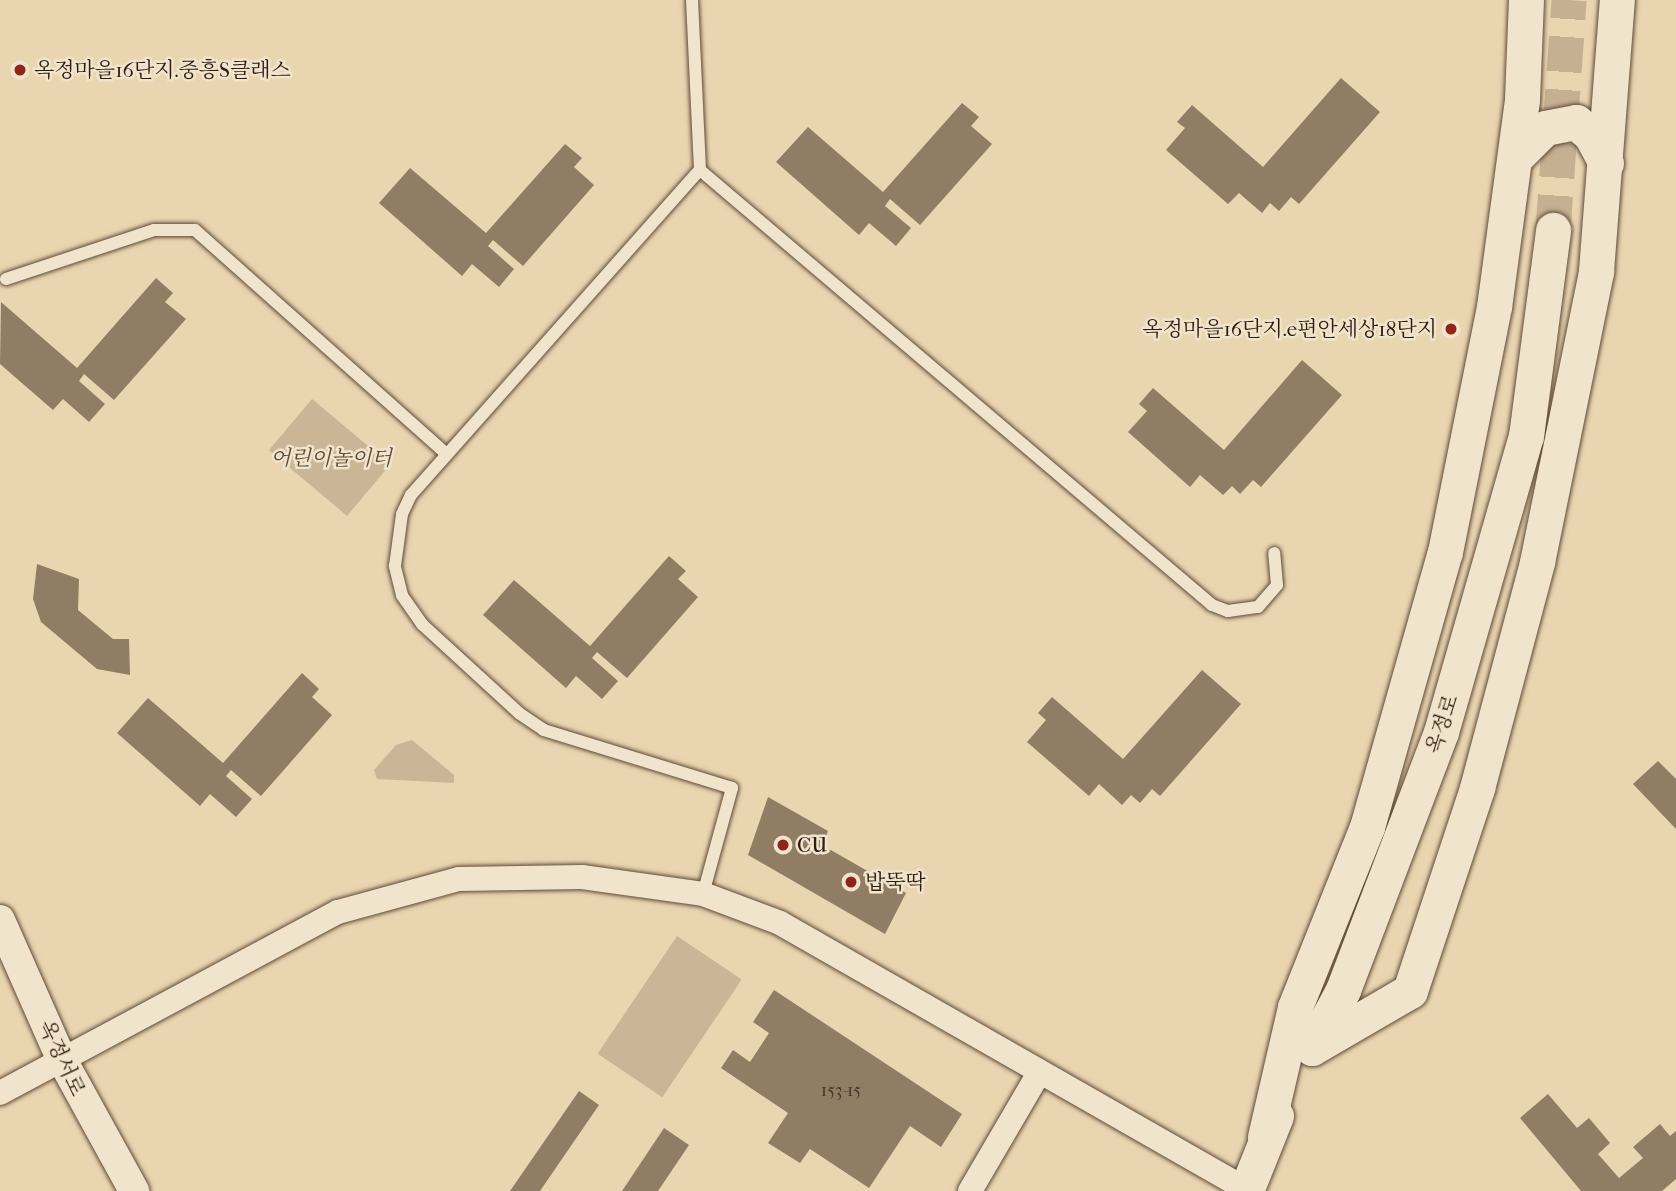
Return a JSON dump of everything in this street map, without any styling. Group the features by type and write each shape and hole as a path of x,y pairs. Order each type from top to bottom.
{"main road":[{"path":"1265,1137 1295,1007 1367,827 1445,552 1494,307 1514,158 1526,0"},
{"path":"1312,1048 1410,991 1477,788 1537,562 1596,271 1617,0"},
{"path":"1514,158 1545,128 1576,122 1591,135 1606,163"},
{"name":"옥정로","path":"1247,1191 1265,1137 1342,990 1441,732 1526,436 1553,230"}],"street":[{"path":"0,1093 338,912 459,879 582,877 703,894 780,923 1247,1191"},
{"name":"옥정서로","path":"0,920 61,1058 134,1191"},
{"path":"970,1191 1039,1073"}],"lane":[{"path":"692,0 700,170 445,453 411,495 402,514 395,566 410,608 519,713 544,730 732,788 703,894"},
{"path":"700,170 1212,605 1228,611 1258,607 1277,585 1274,553"},
{"path":"6,279 154,230 195,230 445,453"}],"green space":[{"name":"어린이놀이터","path":"312,399 390,465 347,516 269,450"},
{"path":"412,740 454,775 454,783 377,779 374,770 396,745"},
{"path":"677,936 742,980 662,1097 598,1054"}],"building":[{"path":"1341,78 1380,112 1299,204 1291,197 1279,211 1270,203 1262,213 1239,193 1228,204 1166,150 1185,128 1177,122 1192,105 1263,167"},
{"path":"962,103 979,117 971,126 992,144 920,225 890,199 885,206 911,228 896,246 869,223 859,235 776,162 808,127 883,192"},
{"path":"565,144 582,158 574,167 594,185 523,266 493,240 488,246 514,269 499,287 472,264 462,276 379,203 410,168 486,233"},
{"path":"156,278 173,293 165,302 186,319 114,400 84,374 79,381 105,404 89,422 63,399 53,410 0,364 1,302 77,368"},
{"path":"1302,360 1342,395 1261,487 1253,480 1240,494 1232,486 1223,495 1200,475 1190,487 1128,432 1147,411 1139,404 1153,388 1224,450"},
{"path":"669,556 686,571 678,579 698,597 627,678 597,652 592,658 618,681 602,699 576,676 566,688 483,615 514,580 590,646"},
{"path":"37,564 79,579 78,610 113,639 129,639 130,675 97,669 41,622 33,599"},
{"path":"1202,670 1241,704 1160,796 1152,789 1140,803 1131,795 1122,805 1099,784 1089,796 1027,742 1046,720 1038,713 1052,697 1123,759"},
{"path":"302,673 319,689 312,697 332,715 261,796 231,770 226,776 252,799 236,817 210,794 200,806 117,733 148,698 223,763"},
{"path":"1658,761 1676,779 1676,829 1633,784"},
{"path":"768,797 828,831 822,845 906,893 885,934 748,855"},
{"path":"774,990 962,1114 941,1147 910,1126 869,1188 810,1149 800,1163 768,1143 788,1113 721,1068 733,1050 750,1062 769,1033 753,1022"},
{"path":"579,1091 599,1105 540,1191 510,1191"},
{"path":"1548,1094 1577,1128 1589,1118 1610,1143 1598,1154 1619,1178 1643,1158 1633,1147 1660,1124 1670,1136 1676,1131 1676,1179 1662,1191 1581,1191 1520,1118"},
{"path":"664,1128 689,1145 658,1191 622,1191"}],"tunnel":[{"path":"1553,230 1569,0"}],"place":[{"name":"옥정마을16단지.중흥S클래스","path":"20,70"},
{"name":"옥정마을16단지.e편안세상18단지","path":"1451,329"},
{"name":"CU","path":"783,845"},
{"name":"밥뚝딱","path":"851,882"}]}
